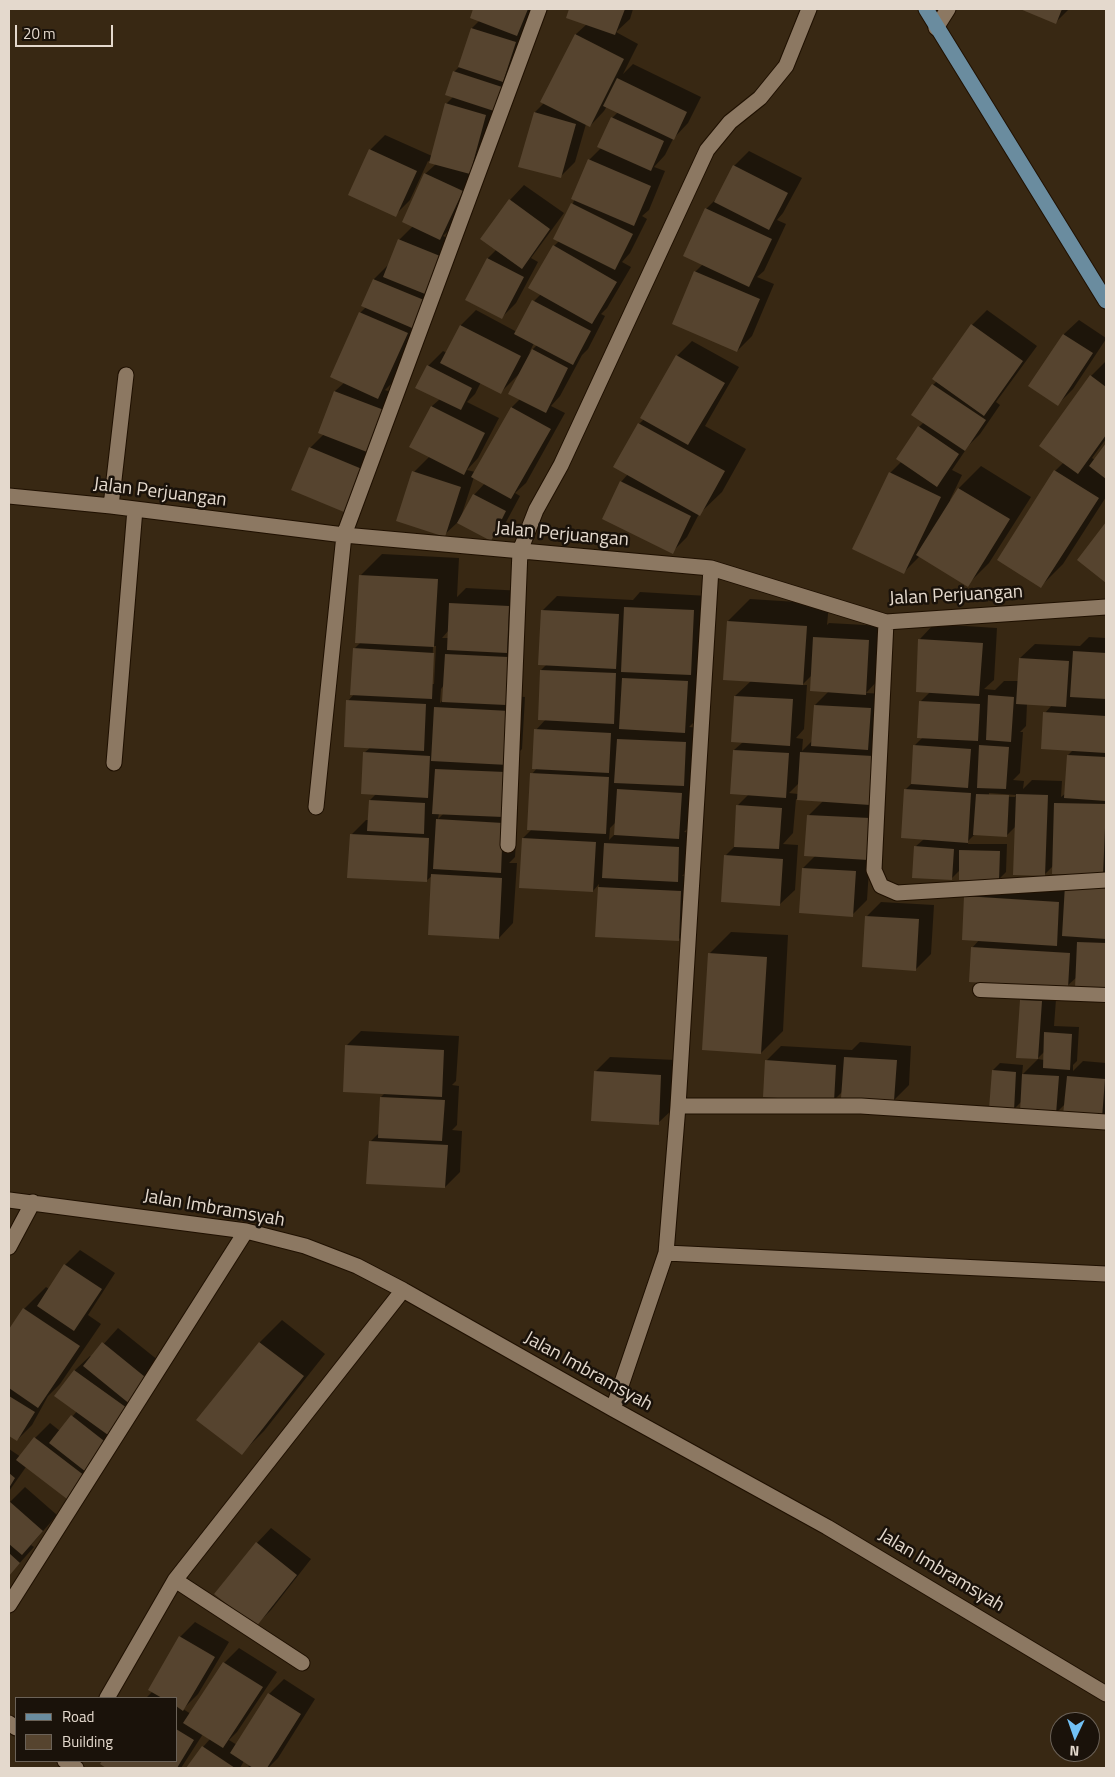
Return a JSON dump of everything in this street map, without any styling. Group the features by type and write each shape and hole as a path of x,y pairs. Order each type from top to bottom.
{"main road":[{"path":"926,9 1106,301"}],"street":[{"path":"316,806 344,535 539,9"},
{"path":"508,845 520,552 536,510 561,465 707,150 730,122 760,98 786,66 809,9"},
{"path":"936,28 948,9"},
{"path":"111,506 126,375"},
{"name":"Jalan Perjuangan","path":"9,496 111,506 344,535 711,568 886,622 1106,607"},
{"path":"114,762 135,509"},
{"path":"613,1409 666,1253 678,1106 711,568"},
{"path":"886,622 874,870 881,886 897,893 1106,880"},
{"path":"678,1106 861,1106 1106,1122"},
{"name":"Jalan Imbramsyah","path":"9,1200 246,1231 305,1246 357,1266 827,1526 1106,1694"},
{"path":"9,1247 33,1202"},
{"path":"9,1605 246,1231"},
{"path":"666,1253 1106,1274"},
{"path":"108,1697 175,1580 403,1290"},
{"path":"175,1580 302,1664"}],"lane":[{"path":"980,990 1106,995"}],"building":[{"path":"473,9 528,9 517,36 470,18"},
{"path":"569,9 625,9 615,35 566,18"},
{"path":"1020,9 1062,9 1056,24"},
{"path":"471,28 516,42 503,82 458,67"},
{"path":"575,34 624,59 590,127 540,102"},
{"path":"453,71 502,87 494,111 445,95"},
{"path":"617,78 687,112 674,140 603,106"},
{"path":"445,103 486,115 470,174 429,163"},
{"path":"534,112 576,124 561,178 518,167"},
{"path":"611,117 664,141 651,171 597,147"},
{"path":"369,149 417,171 396,217 348,195"},
{"path":"588,159 651,186 634,226 571,199"},
{"path":"733,165 788,193 769,230 714,202"},
{"path":"424,173 463,191 440,240 402,222"},
{"path":"509,199 550,229 522,269 480,239"},
{"path":"571,203 633,234 615,270 553,239"},
{"path":"705,208 772,239 749,287 683,256"},
{"path":"398,239 440,256 425,294 383,277"},
{"path":"553,245 617,282 592,324 528,288"},
{"path":"487,258 524,277 502,319 465,300"},
{"path":"694,271 760,299 737,352 672,324"},
{"path":"373,279 424,300 412,328 361,306"},
{"path":"532,300 591,331 573,365 514,334"},
{"path":"359,312 408,333 378,399 330,377"},
{"path":"971,324 1023,361 984,416 932,379"},
{"path":"460,325 521,356 501,394 440,363"},
{"path":"1063,334 1093,353 1058,406 1028,386"},
{"path":"532,349 568,368 546,413 508,394"},
{"path":"676,355 725,383 688,445 640,418"},
{"path":"427,365 472,388 461,410 415,388"},
{"path":"1090,375 1106,387 1106,435 1078,474 1039,446"},
{"path":"932,384 986,420 965,451 911,415"},
{"path":"334,391 384,410 367,452 318,433"},
{"path":"431,406 485,433 464,475 409,447"},
{"path":"511,407 551,429 511,499 471,477"},
{"path":"638,423 725,471 700,516 613,467"},
{"path":"918,426 959,454 937,487 896,459"},
{"path":"1106,443 1106,479 1089,466"},
{"path":"309,447 362,469 344,512 291,490"},
{"path":"1054,470 1099,498 1041,588 997,560"},
{"path":"412,471 461,487 445,537 396,521"},
{"path":"889,472 941,497 904,574 852,549"},
{"path":"620,481 691,516 673,554 602,519"},
{"path":"958,488 1010,519 968,587 916,555"},
{"path":"473,494 506,511 491,541 457,523"},
{"path":"1106,522 1106,583 1077,560"},
{"path":"359,575 438,579 434,647 355,643"},
{"path":"449,603 509,606 507,653 447,650"},
{"path":"624,607 694,610 691,675 621,672"},
{"path":"541,610 619,614 616,669 538,665"},
{"path":"727,621 807,626 803,685 723,680"},
{"path":"813,637 869,640 866,695 810,691"},
{"path":"918,639 983,643 979,696 916,692"},
{"path":"353,648 434,653 432,699 350,695"},
{"path":"1073,651 1106,653 1106,699 1070,697"},
{"path":"445,654 508,657 506,705 442,702"},
{"path":"1019,658 1069,661 1066,707 1016,704"},
{"path":"540,670 616,673 614,724 538,720"},
{"path":"622,678 688,681 685,733 619,729"},
{"path":"988,695 1014,697 1011,742 986,740"},
{"path":"734,696 793,699 790,746 731,742"},
{"path":"346,700 426,704 424,751 344,747"},
{"path":"919,701 980,704 978,741 917,738"},
{"path":"814,705 871,708 868,750 811,746"},
{"path":"434,707 510,711 508,765 431,761"},
{"path":"1043,712 1106,716 1106,753 1041,749"},
{"path":"534,729 611,733 609,773 532,769"},
{"path":"617,739 686,742 684,786 614,783"},
{"path":"913,745 971,749 968,788 911,784"},
{"path":"979,745 1009,747 1006,789 977,788"},
{"path":"733,750 789,753 786,798 730,794"},
{"path":"363,752 430,756 428,798 361,794"},
{"path":"800,752 873,756 870,805 797,800"},
{"path":"1067,755 1106,757 1106,801 1064,798"},
{"path":"435,769 505,772 503,817 432,814"},
{"path":"530,773 609,777 606,834 527,830"},
{"path":"617,789 682,793 679,839 614,835"},
{"path":"904,789 971,793 968,843 901,838"},
{"path":"976,794 1009,795 1007,837 973,835"},
{"path":"1016,794 1048,795 1045,876 1013,875"},
{"path":"369,800 425,803 424,834 367,831"},
{"path":"1054,803 1106,804 1103,876 1052,874"},
{"path":"736,805 782,808 779,849 734,847"},
{"path":"807,815 870,818 868,860 804,856"},
{"path":"436,819 503,823 501,873 433,869"},
{"path":"350,834 429,838 427,882 347,878"},
{"path":"522,838 596,842 593,892 519,888"},
{"path":"604,843 679,847 678,882 602,878"},
{"path":"914,846 954,849 952,880 912,878"},
{"path":"959,850 1000,851 999,880 959,880"},
{"path":"724,855 783,859 780,906 721,902"},
{"path":"802,868 856,871 853,917 799,913"},
{"path":"431,874 502,878 499,939 428,935"},
{"path":"1065,885 1106,888 1106,939 1062,936"},
{"path":"598,887 681,891 679,941 595,937"},
{"path":"964,896 1059,902 1057,946 962,940"},
{"path":"865,916 919,919 916,971 862,967"},
{"path":"1077,942 1106,943 1106,990 1075,988"},
{"path":"971,947 1070,953 1068,988 969,982"},
{"path":"708,953 767,957 761,1054 702,1050"},
{"path":"1020,1000 1042,1001 1038,1059 1016,1058"},
{"path":"1044,1032 1072,1034 1070,1070 1043,1068"},
{"path":"345,1045 444,1050 442,1097 343,1092"},
{"path":"844,1057 897,1060 894,1101 841,1098"},
{"path":"765,1060 836,1065 834,1102 763,1097"},
{"path":"992,1070 1016,1072 1014,1111 989,1109"},
{"path":"594,1071 661,1075 659,1125 591,1121"},
{"path":"1022,1074 1059,1076 1056,1114 1020,1112"},
{"path":"1067,1076 1105,1079 1102,1118 1063,1115"},
{"path":"380,1097 445,1100 442,1141 378,1138"},
{"path":"369,1141 448,1145 445,1188 366,1184"},
{"path":"64,1264 102,1289 74,1331 37,1306"},
{"path":"23,1308 80,1346 38,1408 9,1388 9,1329"},
{"path":"102,1342 150,1381 131,1405 83,1366"},
{"path":"259,1342 304,1376 242,1455 196,1420"},
{"path":"74,1370 127,1408 108,1435 54,1396"},
{"path":"9,1396 35,1412 17,1441 9,1436"},
{"path":"71,1415 108,1444 86,1472 49,1443"},
{"path":"34,1437 85,1476 67,1499 16,1460"},
{"path":"9,1473 15,1478 9,1488"},
{"path":"9,1501 43,1531 22,1555 9,1544"},
{"path":"256,1542 297,1575 256,1627 214,1594"},
{"path":"9,1553 20,1563 9,1576"},
{"path":"179,1636 215,1657 183,1711 178,1707 178,1697 160,1697 148,1690"},
{"path":"223,1662 263,1687 223,1748 183,1723"},
{"path":"268,1693 301,1714 267,1768 253,1768 230,1753"},
{"path":"178,1730 194,1740 177,1768 106,1768 100,1764 101,1762 178,1762"},
{"path":"202,1746 235,1768 186,1768"}]}
